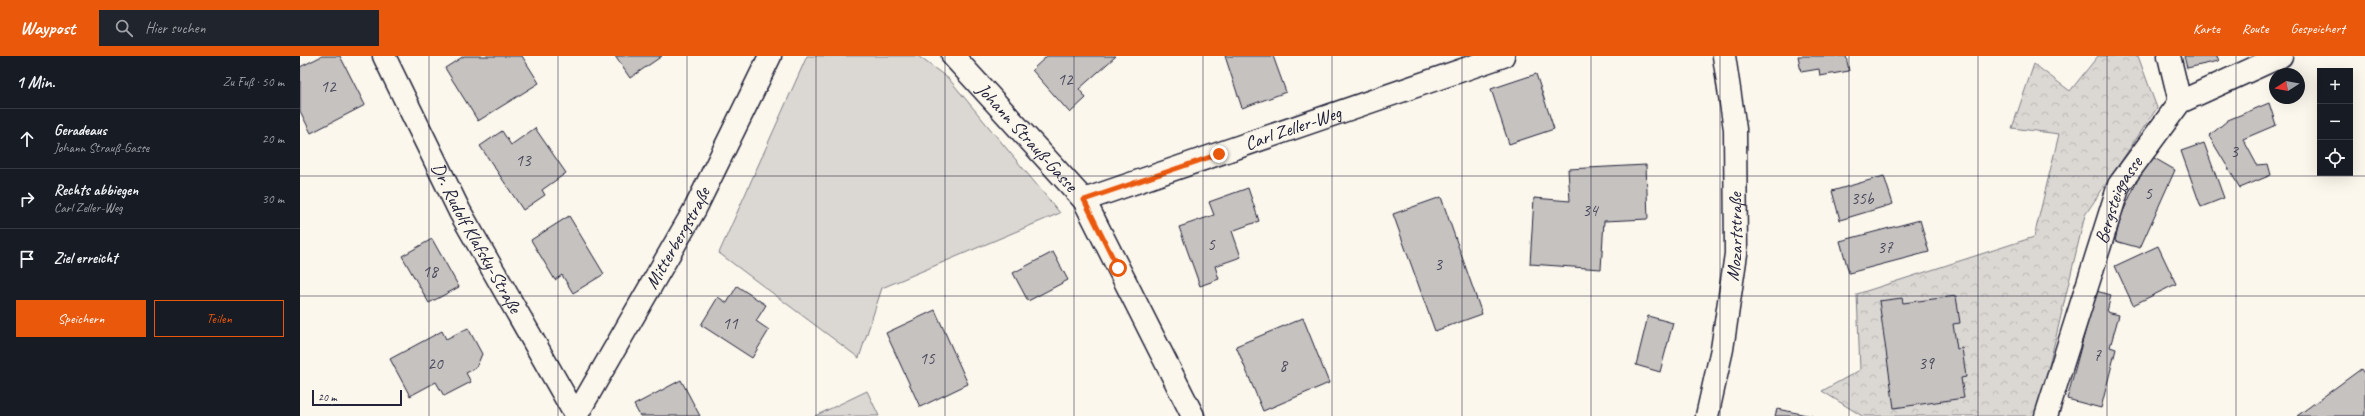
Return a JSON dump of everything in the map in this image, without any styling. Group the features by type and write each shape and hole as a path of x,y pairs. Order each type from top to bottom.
{"street":[{"name":"Dr. Rudolf Klafsky-Straße","path":"384,56 460,212 576,416"},
{"name":"Mitterbergstraße","path":"576,416 695,209 770,56"},
{"name":"Johann Strauß-Gasse","path":"953,56 1084,200 1193,416"},
{"name":"Carl Zeller-Weg","path":"1084,200 1503,56"},
{"name":"Mozartstraße","path":"1707,416 1722,349 1736,254 1735,129 1724,56"},
{"path":"2169,56 2180,102"},
{"name":"Bergsteiggasse","path":"2046,416 2119,185 2180,102 2281,56"}],"green space":[{"path":"807,56 918,56 949,79 1060,213 882,288 859,358 719,253"},
{"path":"2098,56 2138,56 2157,108 2085,215 2037,416 1862,416 1822,391 1860,370 1857,294 2034,237 2059,134 2012,128 2034,64 2070,91"},
{"path":"867,391 879,416 815,416"}],"building":[{"path":"322,56 340,56 365,105 311,133 300,111 300,67"},
{"path":"464,56 522,56 539,83 478,121 445,68"},
{"path":"615,56 662,56 630,78"},
{"path":"1047,56 1116,56 1079,89 1086,98 1070,113 1032,70"},
{"path":"1225,56 1273,56 1286,92 1242,108"},
{"path":"1798,56 1846,56 1849,71 1820,76 1819,69 1801,72"},
{"path":"2184,56 2217,56 2219,61 2187,68"},
{"path":"1536,74 1554,129 1509,144 1491,89"},
{"path":"2269,103 2276,125 2243,139 2257,165 2268,164 2271,175 2240,188 2209,136 2228,120"},
{"path":"535,128 566,173 542,190 545,195 523,210 480,146 502,131 511,145"},
{"path":"2204,143 2224,198 2201,207 2181,151"},
{"path":"2149,155 2175,170 2140,248 2115,241 2121,216"},
{"path":"1646,165 1648,219 1604,221 1601,269 1530,264 1534,198 1570,201 1568,169"},
{"path":"1884,176 1893,204 1840,220 1832,191"},
{"path":"1248,188 1259,221 1232,231 1241,257 1215,266 1219,279 1200,286 1179,227 1214,215 1209,202"},
{"path":"1441,197 1482,314 1435,331 1393,214"},
{"path":"569,216 604,274 573,293 562,275 555,280 531,240"},
{"path":"1920,220 1929,252 1849,273 1840,241"},
{"path":"432,239 459,287 429,303 402,256"},
{"path":"2158,246 2176,284 2133,305 2115,266"},
{"path":"1053,252 1068,280 1028,301 1013,273"},
{"path":"737,286 766,305 756,321 769,330 752,358 701,325 718,297 727,303"},
{"path":"2096,291 2111,295 2107,312 2119,315 2110,347 2116,349 2101,408 2067,399"},
{"path":"1956,296 1960,323 1953,324 1957,349 1962,348 1966,377 1961,378 1964,398 1894,408 1879,301 1902,298 1903,303"},
{"path":"935,310 968,384 920,407 886,333"},
{"path":"1648,316 1673,323 1660,372 1636,365"},
{"path":"1303,318 1329,383 1263,411 1236,346"},
{"path":"468,328 482,354 476,368 466,373 471,382 444,396 436,382 410,396 390,359 442,331 446,339"},
{"path":"2361,369 2365,375 2365,416 2297,416"},
{"path":"681,380 700,416 640,416 634,405"},
{"path":"1777,409 1812,416 1775,416"}],"route":[{"path":"1118,268 1084,200 1219,154"}]}
